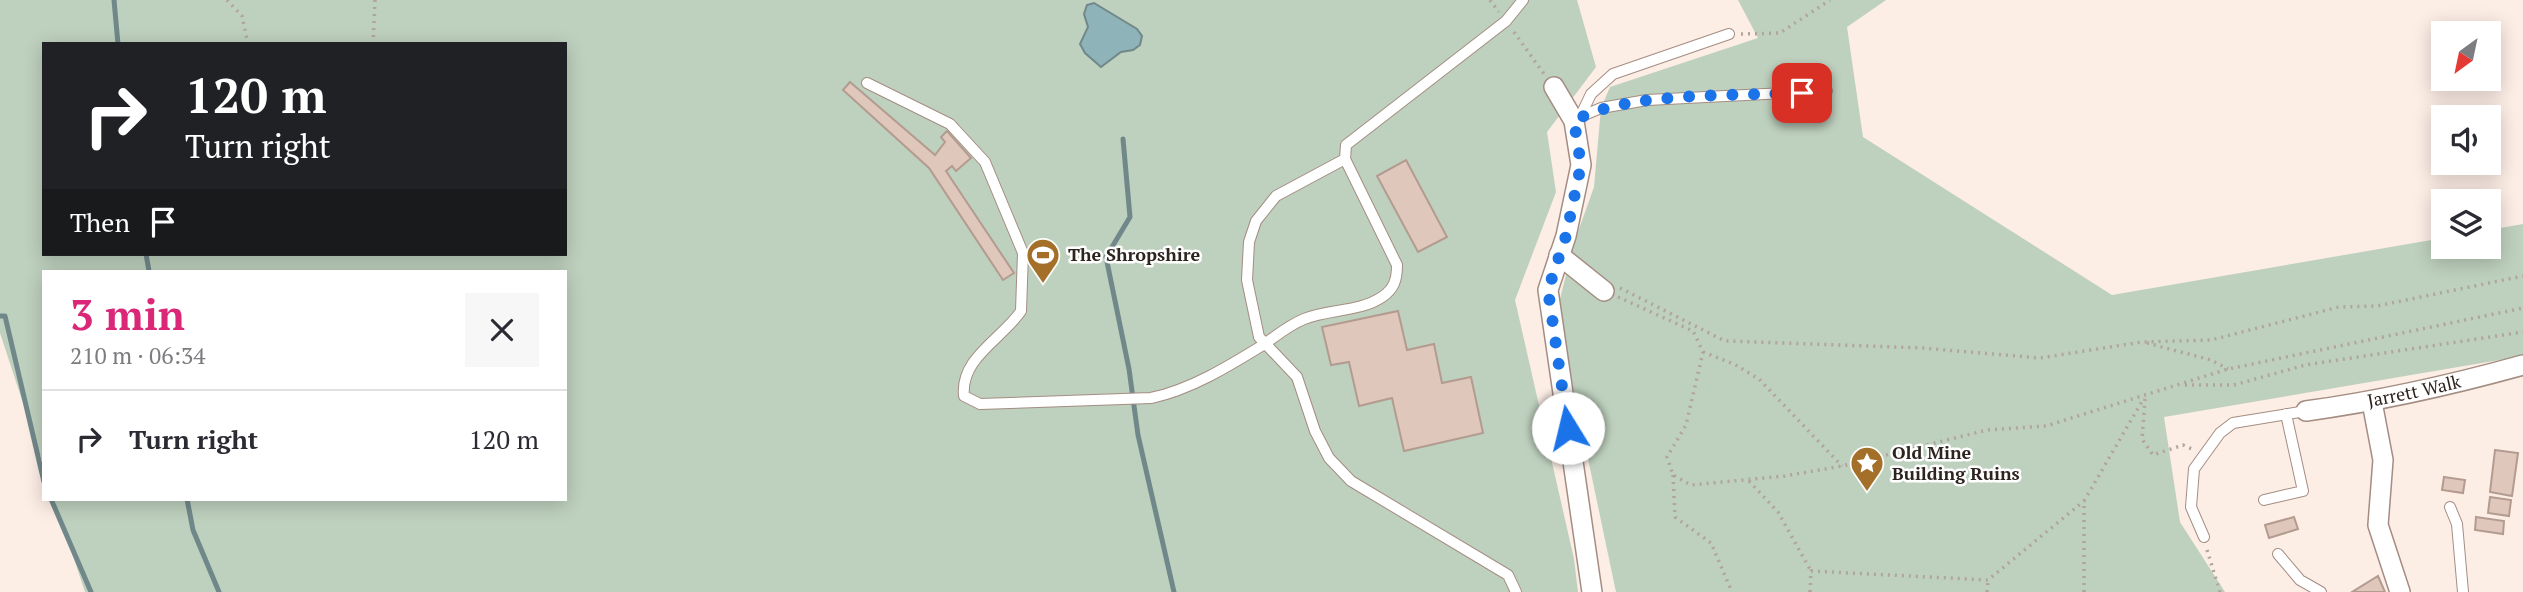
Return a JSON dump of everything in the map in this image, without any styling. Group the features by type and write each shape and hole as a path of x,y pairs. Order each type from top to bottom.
{"street":[{"path":"1554,87 1578,118 1581,165 1548,290 1592,592"},
{"path":"1559,255 1609,288"},
{"name":"Jarrett Walk","path":"2296,412 2372,402 2451,385 2523,365"},
{"path":"2372,402 2383,460 2378,525 2400,592"}],"lane":[{"path":"867,83 950,124 985,162 1023,253 1021,312 967,373 964,396 979,404 1160,396 1214,373 1304,319 1380,298 1393,288 1397,278 1397,265 1345,159 1346,145 1506,21 1523,0"},
{"path":"1578,118 1591,94 1613,74 1729,34"},
{"path":"1578,118 1601,108 1647,100 1827,91"},
{"path":"1345,159 1276,196 1256,221 1249,242 1247,280 1263,344 1288,365 1297,377 1325,449 1351,481 1508,575 1516,592"},
{"path":"2204,537 2191,507 2194,469 2204,453 2232,422 2296,412 2303,491 2264,499"},
{"path":"2450,507 2457,524 2463,592"},
{"path":"2278,554 2300,580 2321,592"}],"path":[{"path":"227,0 242,16 248,42"},
{"path":"373,42 375,0"},
{"path":"1490,0 1554,87"},
{"path":"1729,34 1780,33 1830,0"},
{"path":"1609,288 1725,341 1922,348 2040,358 2142,342 2211,340 2339,307 2377,306 2523,276"},
{"path":"1609,288 1693,331 1703,352 1686,425 1667,457 1672,475 1675,517 1712,543 1732,592"},
{"path":"1672,475 1691,485 1748,480 1842,466 1987,430 2046,426 2228,369 2523,308"},
{"path":"2179,385 2234,385 2305,365 2523,332"},
{"path":"2142,342 2211,360 2228,369"},
{"path":"1703,352 1734,364 1759,379 1842,466"},
{"path":"2145,397 2142,439 2153,455 2183,445 2204,453"},
{"path":"1811,570 1988,580 2084,502 2145,397"},
{"path":"1748,480 1778,512 1811,570 1810,592"},
{"path":"2084,502 2084,592"},
{"path":"2204,537 2220,592"},
{"path":"1987,592 1988,580"}],"green space":[{"name":"The Shropshire","path":"0,0 1577,0 1596,67 1547,132 1556,192 1515,300 1574,559 1578,592 85,592 55,501 567,501 567,270 42,270 42,461 0,333"},
{"path":"1738,0 1886,0 1847,27 1863,137 2112,295 2431,240 2431,259 2501,259 2501,228 2523,224 2523,356 2164,417 2180,522 2225,592 1616,592 1557,311 1574,243 1594,187 1601,108 1610,87 1758,38"}],"water":[{"path":"1094,3 1137,29 1142,36 1140,45 1133,50 1121,52 1101,67 1085,53 1080,44 1088,27 1084,14 1087,5"}],"building":[{"path":"850,82 935,155 945,142 941,137 947,131 971,158 956,171 952,166 946,171 1014,273 1003,280 929,168 843,90"},
{"path":"1406,160 1447,237 1418,252 1377,176"},
{"path":"1398,311 1407,350 1434,344 1442,383 1471,377 1483,433 1404,451 1392,398 1359,406 1349,362 1331,365 1322,327"},
{"path":"2495,450 2518,453 2512,496 2490,492"},
{"path":"2444,477 2465,480 2463,493 2442,490"},
{"path":"2490,497 2511,500 2509,516 2488,513"},
{"path":"2294,517 2298,529 2269,538 2265,525"},
{"path":"2476,517 2504,521 2503,534 2475,530"},
{"path":"2378,576 2385,592 2352,592"}],"waterway":[{"path":"114,0 118,42"},
{"path":"1123,139 1130,217 1106,257 1129,369 1138,435 1174,592"},
{"path":"146,256 149,270"},
{"path":"0,316 5,316 42,473"},
{"path":"52,501 91,592"},
{"path":"187,501 193,530 219,592"}],"place":[{"name":"The Shropshire","path":"1043,285"},
{"name":"Old Mine Building Ruins","path":"1867,493"}],"route":[{"path":"1568,428 1548,290 1566,236 1581,165 1574,121 1601,108 1647,100 1802,93"}]}
